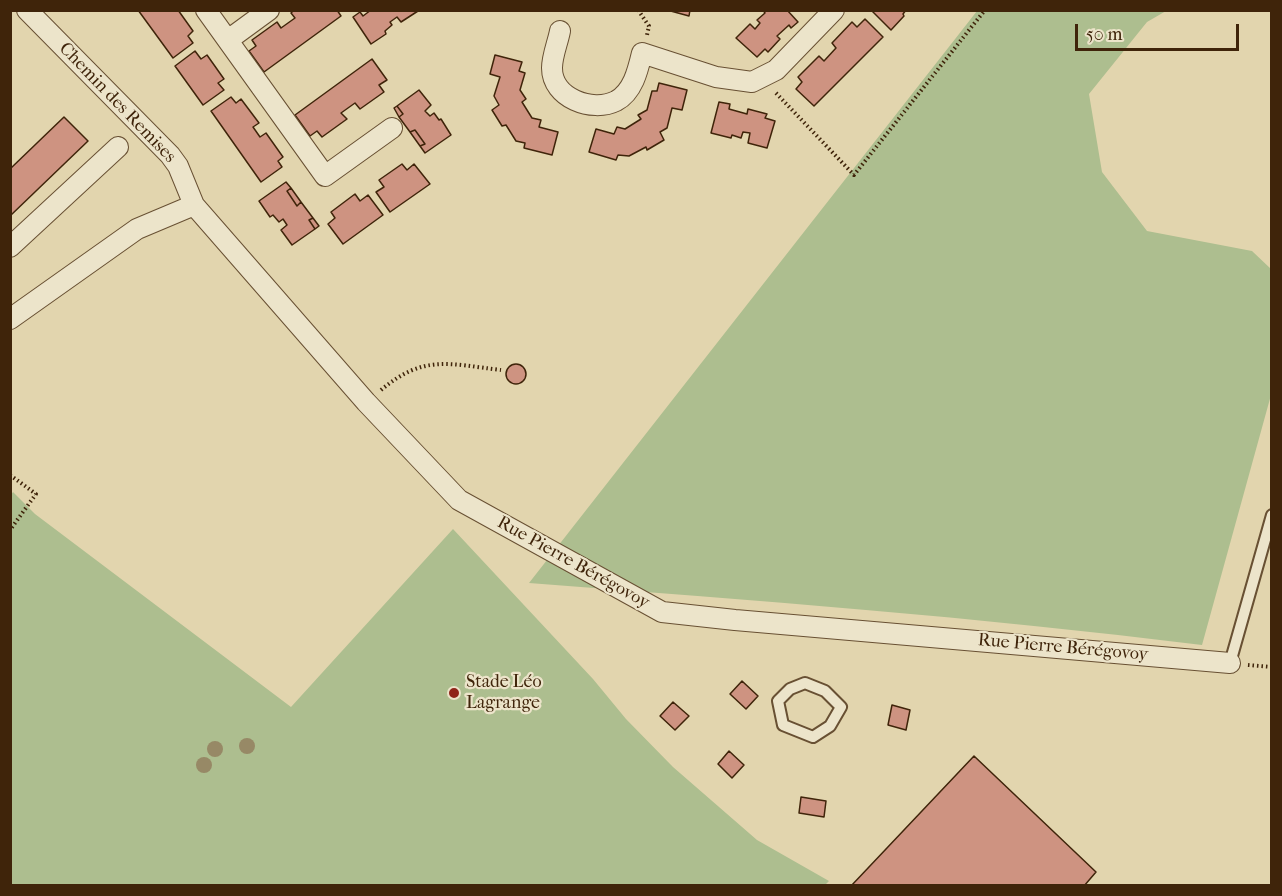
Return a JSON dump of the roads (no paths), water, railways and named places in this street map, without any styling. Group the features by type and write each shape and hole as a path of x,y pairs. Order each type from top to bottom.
{"street":[{"name":"Chemin des Remises","path":"27,10 170,154 178,166 194,205"},
{"path":"206,10 325,176 392,128"},
{"path":"228,40 269,10"},
{"path":"560,31 552,68 557,85 574,101 591,107 616,101 634,82 642,53 716,77 752,82 776,70 834,10"},
{"path":"10,247 118,147"},
{"path":"10,319 137,229 194,205"},
{"name":"Rue Pierre Bérégovoy","path":"194,205 366,402 459,500 662,612 1230,663"}],"lane":[{"path":"1230,663 1272,515"},
{"path":"805,683 825,691 841,707 830,726 813,737 783,725 778,701 790,689 805,683"}],"place":[{"name":"Stade Léo Lagrange","path":"454,693"}]}
